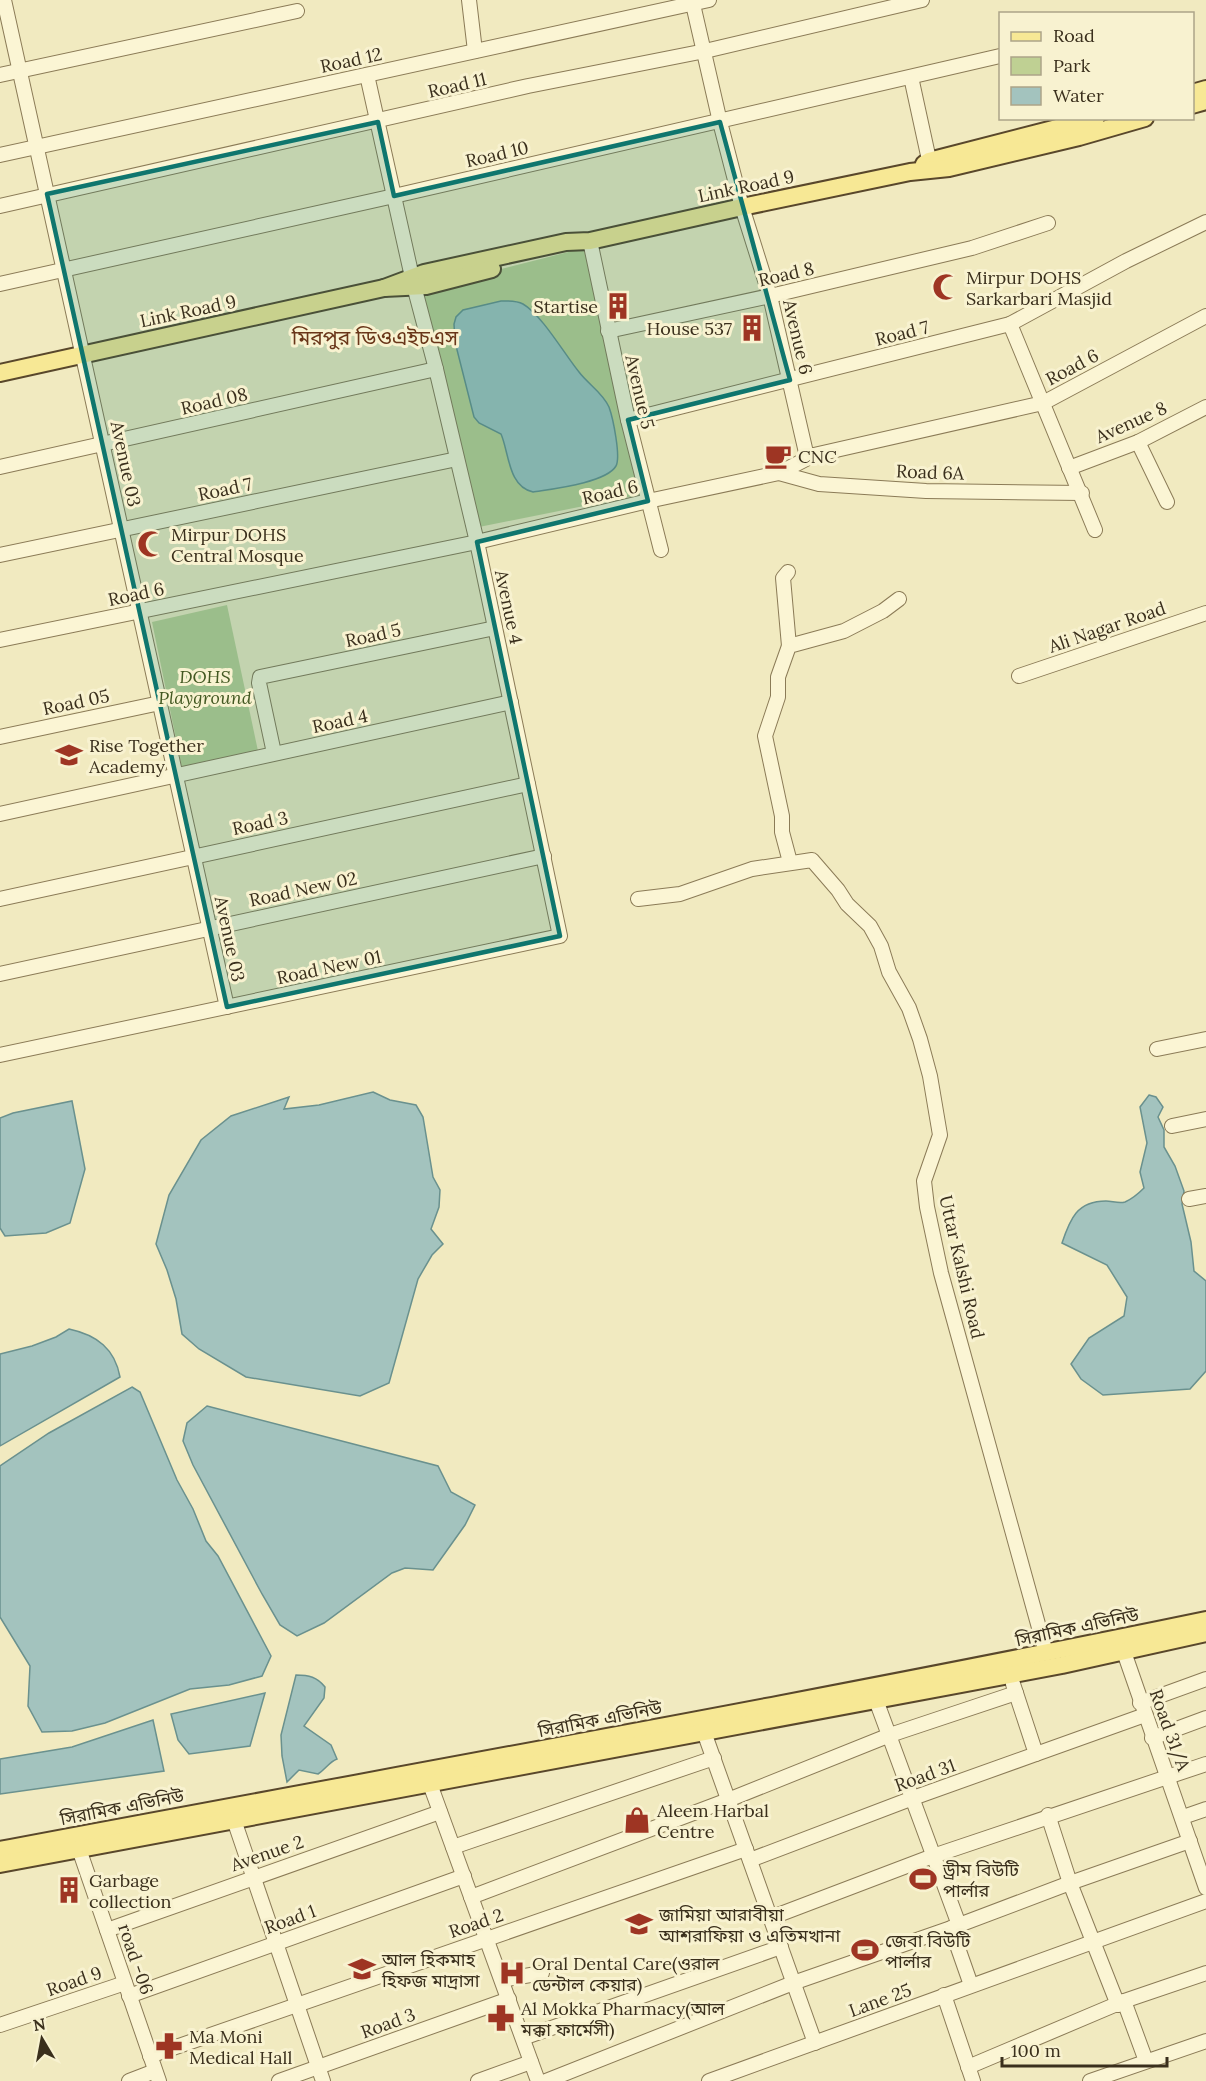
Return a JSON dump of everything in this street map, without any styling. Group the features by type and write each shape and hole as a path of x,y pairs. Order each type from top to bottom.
{"main road":[{"name":"Link Road 9","path":"0,373 413,282 426,286 573,249 590,241 910,172 1089,120"},
{"name":"Link Road 9","path":"931,165 949,168 1079,137 1138,120"},
{"name":"সিরামিক এভিনিউ","path":"0,1850 695,1721 1206,1620"},
{"name":"সিরামিক এভিনিউ","path":"0,1864 1010,1675 1206,1633"}],"street":[{"name":"Avenue 03","path":"4,0 227,1007"},
{"path":"469,0 476,51"},
{"name":"Road 12","path":"0,155 709,0"},
{"name":"Road 11","path":"0,206 378,122 528,86 705,51 922,0"},
{"name":"Avenue 6","path":"693,2 742,207 770,296 807,457"},
{"path":"0,75 297,11"},
{"name":"Road 10","path":"0,284 720,122 999,56"},
{"name":"Avenue 4","path":"368,75 413,282 477,542 560,936"},
{"path":"911,77 931,165"},
{"name":"Road 7","path":"628,420 1010,324 1126,261 1206,222"},
{"name":"Road 8","path":"608,331 770,296 972,248 1047,223"},
{"name":"Avenue 5","path":"590,241 628,420 661,550"},
{"name":"Road 6","path":"0,640 477,542 648,501 779,473 794,467 807,457 1043,403 1206,316"},
{"path":"1010,324 1095,530"},
{"name":"Road 08","path":"0,467 436,369"},
{"name":"Avenue 8","path":"1069,468 1138,442 1206,407"},
{"path":"1138,442 1167,502"},
{"name":"Road 7","path":"0,555 457,459"},
{"name":"Road 6A","path":"779,473 819,484 903,490 1082,494"},
{"path":"638,899 680,894 752,869 790,862 782,832 782,816 765,736 778,697 777,677 789,646 783,578 788,572"},
{"path":"789,646 844,630 883,611 899,599"},
{"name":"Ali Nagar Road","path":"1019,676 1206,613"},
{"name":"Road 5","path":"274,753 260,678 495,628"},
{"name":"Road 4","path":"0,814 511,702"},
{"name":"Road 05","path":"0,738 160,703"},
{"name":"Road 3","path":"0,899 528,784"},
{"name":"Road New 02","path":"0,974 544,856"},
{"name":"Uttar Kalshi Road","path":"790,862 812,860 847,904 870,926 881,946 889,972 909,1008 930,1076 940,1136 924,1181 941,1273 1046,1653"},
{"name":"Road New 01","path":"0,1056 560,936"},
{"path":"1157,1049 1206,1039"},
{"path":"1172,1126 1206,1119"},
{"path":"1189,1199 1206,1196"},
{"name":"Road 31/A","path":"1124,1652 1206,1888"},
{"path":"1010,1675 1036,1754"},
{"name":"Road 31","path":"748,1854 1036,1754 1206,1679"},
{"path":"471,1897 728,1800 890,1735 1016,1693"},
{"path":"876,1700 933,1856 971,1985"},
{"path":"1152,1738 1206,1718"},
{"path":"704,1732 815,2043"},
{"path":"453,1847 714,1758"},
{"path":"770,1918 1048,1815 1206,1764"},
{"path":"430,1784 538,2081"},
{"path":"1183,1817 1206,1809"},
{"name":"Avenue 2","path":"107,1930 254,1876 440,1812"},
{"path":"1048,1815 1070,1883 1093,1941 1146,2061"},
{"path":"234,1820 323,2081"},
{"path":"546,2081 793,1983 955,1927 1190,1841"},
{"name":"road -06","path":"79,1849 157,2076"},
{"name":"Road 2","path":"150,2056 486,1938 748,1854"},
{"name":"Road 1","path":"127,1989 276,1943 464,1876"},
{"name":"Lane 25","path":"709,2081 1206,1900"},
{"path":"523,2038 781,1947"},
{"path":"968,2067 1121,2003 1206,1972"},
{"path":"502,1980 542,1973"},
{"name":"Road 9","path":"0,2025 127,1989"},
{"path":"944,1995 973,2081"},
{"name":"Road 3","path":"279,2081 509,1999"},
{"path":"1090,2081 1125,2075 1146,2061 1206,2041"},
{"path":"478,2081 531,2062"},
{"path":"129,2081 157,2076"}],"highlighted area":[{"path":"378,122 394,196 720,122 790,380 628,420 648,501 477,542 560,936 227,1007 47,194"}],"green space":[{"path":"584,248 639,495 479,527 419,290"},
{"name":"DOHS Playground","path":"227,605 258,751 182,768 152,622"}],"water":[{"path":"501,301 518,302 530,309 579,372 606,402 616,437 618,455 616,466 610,472 590,481 565,487 533,492 525,489 514,476 501,434 479,423 474,417 455,342 454,324 456,317 463,310"},
{"path":"373,1092 390,1100 416,1105 423,1117 433,1177 440,1190 439,1207 431,1229 443,1244 432,1255 418,1279 389,1383 360,1396 246,1377 199,1349 182,1334 176,1299 156,1244 169,1195 201,1140 231,1116 289,1097 284,1109 319,1105"},
{"path":"1149,1095 1156,1097 1163,1107 1158,1117 1164,1130 1164,1147 1175,1166 1184,1191 1182,1204 1191,1242 1194,1271 1206,1281 1206,1371 1190,1389 1103,1395 1081,1379 1071,1364 1089,1338 1124,1316 1127,1297 1107,1265 1062,1243 1068,1226 1081,1208 1096,1202 1125,1202 1144,1188 1140,1172 1147,1143 1140,1107"},
{"path":"72,1101 85,1169 70,1223 46,1233 5,1236 0,1228 0,1118 13,1113"},
{"path":"69,1329 88,1335 103,1345 114,1359 120,1377 0,1446 0,1354 32,1346 56,1337"},
{"path":"132,1387 140,1392 177,1480 193,1509 206,1541 218,1556 271,1656 262,1676 229,1685 190,1689 105,1723 72,1731 42,1732 28,1706 30,1666 0,1617 0,1466 49,1433"},
{"path":"207,1406 438,1466 451,1492 475,1505 465,1525 433,1570 405,1568 392,1573 324,1623 297,1636 280,1625 193,1465 183,1441 187,1423"},
{"path":"296,1675 312,1677 325,1687 324,1698 304,1726 331,1745 337,1759 318,1774 299,1770 287,1782 281,1735"},
{"path":"265,1693 250,1746 189,1754 178,1740 171,1714"},
{"path":"153,1720 164,1771 0,1794 0,1759 72,1747"}],"place":[{"name":"Mirpur DOHS Sarkarbari Masjid","path":"946,287"},
{"name":"Startise","path":"618,306"},
{"name":"House 537","path":"752,328"},
{"name":"CNC","path":"778,456"},
{"name":"Mirpur DOHS Central Mosque","path":"151,544"},
{"name":"Rise Together Academy","path":"69,755"},
{"name":"Aleem Harbal Centre","path":"637,1820"},
{"name":"ড্রীম বিউটি পার্লার","path":"923,1879"},
{"name":"Garbage collection","path":"69,1890"},
{"name":"জামিয়া আরাবীয়া আশরাফিয়া ও এতিমখানা","path":"639,1924"},
{"name":"জেবা বিউটি পার্লার","path":"865,1950"},
{"name":"আল হিকমাহ হিফজ মাদ্রাসা","path":"362,1969"},
{"name":"Oral Dental Care(ওরাল ডেন্টাল কেয়ার)","path":"512,1973"},
{"name":"Al Mokka Pharmacy(আল মক্কা ফার্মেসী)","path":"501,2018"},
{"name":"Ma Moni Medical Hall","path":"169,2046"}],"district":[{"name":"মিরপুর ডিওএইচএস","path":"375,337"}]}
